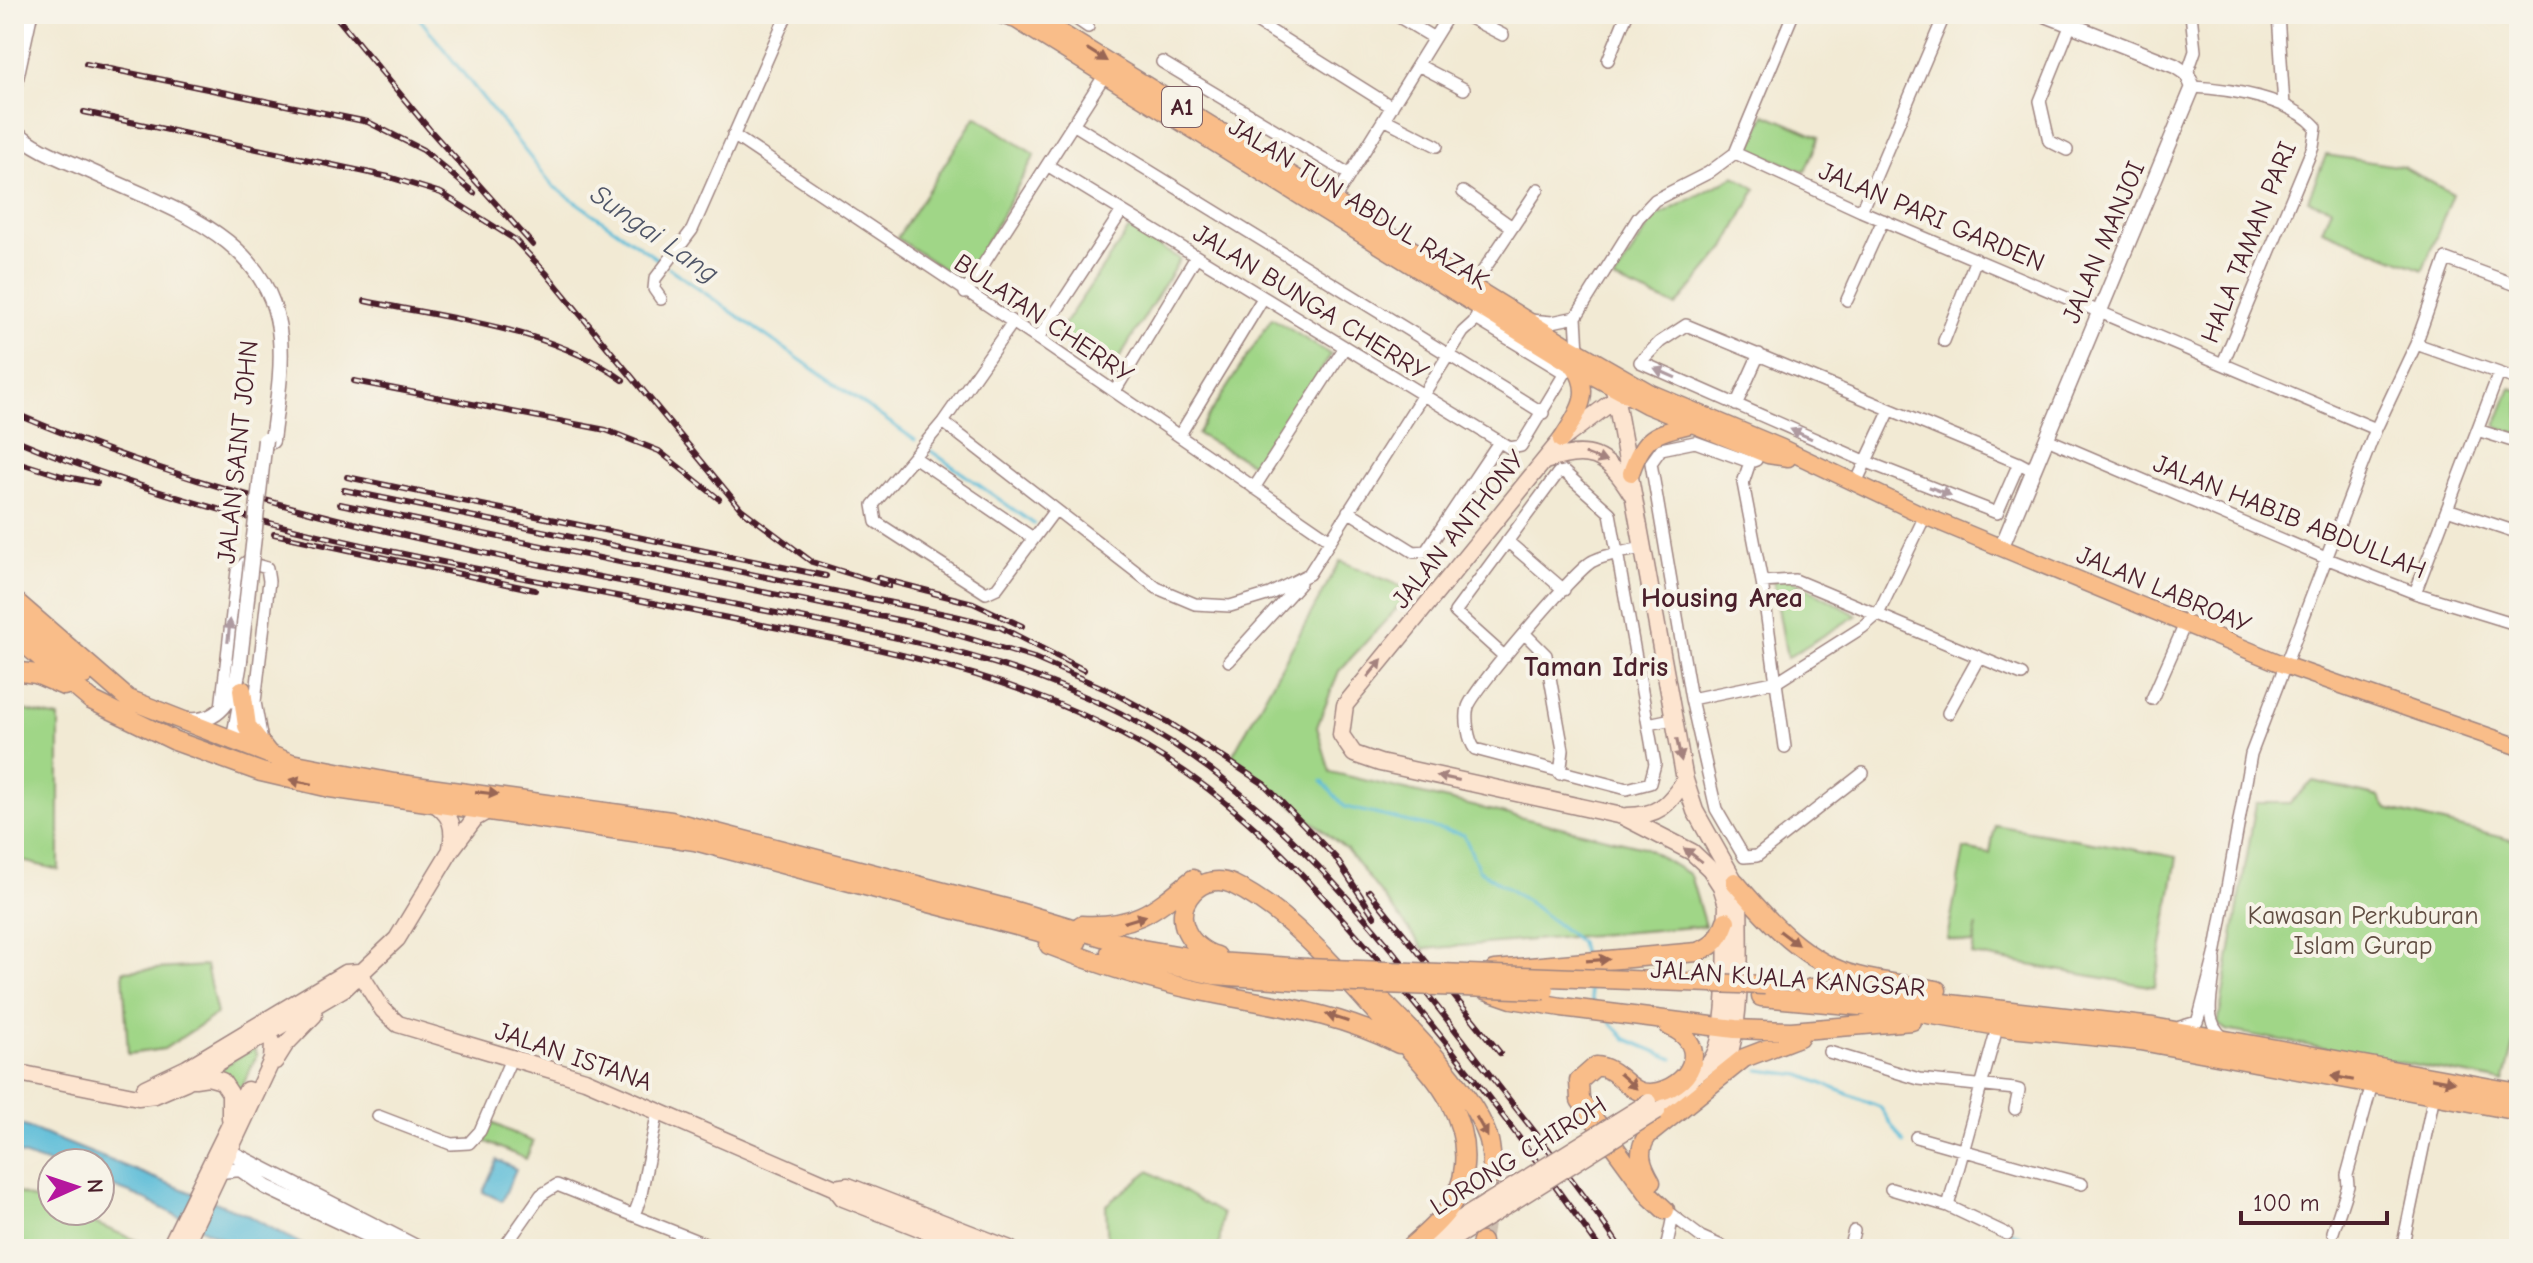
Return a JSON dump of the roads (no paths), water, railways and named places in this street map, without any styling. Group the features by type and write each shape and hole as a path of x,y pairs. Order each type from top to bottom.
{"highway":[{"path":"14,600 128,699"},
{"path":"15,629 128,699 272,756 354,776 547,802 722,832 1054,928"},
{"path":"15,629 91,700"},
{"path":"15,629 105,701 203,742 224,746 233,742"},
{"path":"14,671 46,678 175,741 261,772 308,784 718,846 975,916 1054,928 1126,922 1161,907 1190,881 1206,872 1230,872 1243,877 1302,921 1384,1002 1446,1072 1489,1138 1493,1175"},
{"path":"242,690 247,726 272,756"},
{"path":"1259,966 1201,952 1192,942 1183,914 1187,901 1202,884 1224,881 1258,900 1307,940 1408,1049 1449,1100 1459,1121 1464,1166 1453,1205 1443,1219 1410,1249"},
{"path":"1735,882 1772,926 1804,950 1854,975 2091,1019"},
{"path":"975,916 1091,963 1204,992 1321,1012 1365,1027 1408,1049"},
{"path":"1465,974 1697,952 1711,948 1721,936 1726,921"},
{"name":"JALAN KUALA KANGSAR","path":"1054,928 1142,949 1305,975 1480,987 1761,997 1903,1010 2003,1030 2141,1041 2434,1095 2518,1097"},
{"name":"JALAN KUALA KANGSAR","path":"1054,928 1151,964 1214,975 1465,974 1765,985 1878,993 1990,1010 2165,1029 2518,1097"},
{"path":"1480,987 1512,999 1661,1023 1728,1029 1829,1028 1900,1020 2003,1030"},
{"path":"1661,1023 1688,1038 1694,1053 1689,1069 1672,1088 1644,1092 1635,1090 1617,1072 1596,1066 1579,1081 1578,1090 1580,1100 1635,1175 1669,1213"},
{"path":"1669,1213 1642,1165 1641,1144 1721,1074 1765,1047 1829,1028"}],"main road":[{"name":"JALAN TUN ABDUL RAZAK","path":"997,14 1016,20 1385,248 1576,358 1797,458"},
{"name":"JALAN TUN ABDUL RAZAK","path":"1035,15 1334,200 1476,301 1525,319 1619,392 1768,455 1797,458"},
{"path":"1299,194 1321,203 1334,200 1342,218 1385,248"},
{"path":"1561,440 1584,397 1583,378 1576,358"},
{"path":"1651,393 1619,392 1641,548 1685,780 1695,811 1735,882 1740,927 1728,1029 1732,1052 1721,1074 1653,1106"},
{"name":"JALAN ANTHONY","path":"1341,735 1345,705 1561,440 1619,392"},
{"path":"1631,473 1639,449 1647,440 1664,431 1696,424"},
{"path":"1543,461 1578,452 1604,459 1633,497"},
{"name":"JALAN LABROAY","path":"1797,458 1925,516 2284,665 2519,747"},
{"name":"JALAN KUALA KANGSAR","path":"1341,735 1354,754 1380,763 1622,816 1692,852 1710,869 1721,886 1726,921 1728,1029"},
{"path":"1622,816 1647,816 1664,809 1685,780"},
{"path":"432,802 443,809 452,823 451,850"},
{"path":"264,1080 285,1045 359,972 386,951 407,926 451,850 475,818 489,810"},
{"path":"14,1072 108,1093 155,1095 185,1082 345,973 359,972"},
{"name":"JALAN ISTANA","path":"359,972 383,1010 398,1024 585,1080 835,1188 848,1186 969,1245 1010,1249"},
{"path":"108,1093 160,1083 337,994"},
{"path":"1653,1106 1672,1088 1708,1065 1728,1029"},
{"path":"214,1170 230,1152 273,1055 262,1030"},
{"path":"177,1247 214,1170 229,1124 262,1058 262,1030"},
{"path":"185,1082 208,1077 222,1081 231,1100 229,1124"},
{"name":"LORONG CHIROH","path":"1410,1249 1488,1209 1653,1106"},
{"name":"LORONG CHIROH","path":"1436,1249 1488,1209"}],"street":[{"path":"14,59 24,14"},
{"path":"14,88 30,14"},
{"path":"661,299 654,284 692,230 787,14"},
{"path":"1069,14 1088,27"},
{"path":"1244,14 1392,107"},
{"path":"1394,14 1434,38"},
{"path":"1334,200 1449,14"},
{"path":"1462,14 1503,35"},
{"path":"1608,60 1627,14"},
{"path":"1576,358 1576,317 1638,218 1655,200 1708,173 1735,153 1793,14"},
{"path":"1861,211 1945,14"},
{"path":"2043,14 2190,80 2195,51 2191,14"},
{"path":"2056,14 2071,24"},
{"path":"2278,14 2284,106"},
{"path":"2067,150 2049,141 2040,101 2071,24"},
{"path":"1162,62 1349,174"},
{"path":"1418,65 1464,89"},
{"path":"965,293 1104,76"},
{"name":"HALA TAMAN PARI","path":"2190,80 2284,106 2305,114 2316,127 2313,147 2223,363"},
{"name":"JALAN MANJOI","path":"2002,546 2025,466 2047,439 2190,80"},
{"path":"1384,119 1437,146"},
{"path":"1073,124 1543,413"},
{"name":"JALAN SAINT JOHN","path":"14,130 39,148 198,219 222,235 246,259 271,301 280,335 242,690 233,742"},
{"name":"BULATAN CHERRY","path":"733,135 1115,391 1329,539"},
{"name":"JALAN SAINT JOHN","path":"14,137 107,186 208,231 242,263 266,302 274,336 269,440"},
{"name":"JALAN PARI GARDEN","path":"1735,153 1861,211 2376,429"},
{"name":"JALAN BUNGA CHERRY","path":"1047,165 1499,442"},
{"path":"1229,661 1309,574 1463,332 1512,227 1538,189"},
{"path":"1463,192 1512,227"},
{"path":"1038,339 1122,211"},
{"path":"1847,300 1883,220"},
{"path":"1115,391 1196,257"},
{"path":"1944,341 1976,259"},
{"path":"2229,1041 2214,1029 2209,1013 2215,955 2251,754 2284,665 2328,559 2376,429 2416,344 2446,259 2519,286"},
{"path":"1179,436 1263,298"},
{"path":"1463,332 1476,301"},
{"path":"1348,511 1414,552 1426,551 1499,442 1510,448 1521,446 1543,413 1565,373 1476,301"},
{"path":"1525,319 1552,322 1576,317"},
{"path":"1013,322 943,422 873,505 876,522 986,593 997,588 1055,510"},
{"path":"1686,325 2025,466 1997,513 1867,462 1736,405 1640,362 1660,342 1686,325"},
{"path":"2416,344 2519,380"},
{"path":"1254,488 1345,347"},
{"path":"1736,405 1759,354"},
{"path":"2415,593 2499,373"},
{"path":"1855,485 1890,410"},
{"path":"943,422 1157,588 1195,604 1248,603 1309,574"},
{"path":"2477,430 2519,443"},
{"name":"JALAN HABIB ABDULLAH","path":"2047,439 2328,559 2415,593 2519,625"},
{"path":"1768,455 1750,462 1695,442 1661,449 1651,463 1691,699 1716,809 1744,857 1757,856 1863,773"},
{"path":"914,457 1033,538"},
{"path":"1750,462 1743,483 1778,681 1785,747"},
{"path":"1505,657 1455,612 1558,473 1569,474 1608,509 1620,554 1656,769 1647,785 1627,789 1482,752 1471,744 1468,707 1505,657 1591,561 1620,554 1641,548"},
{"path":"2447,509 2519,533"},
{"path":"1691,699 1778,681 1878,614 1925,516"},
{"path":"1507,541 1564,590"},
{"path":"167,716 207,720 221,709 237,571 246,562 260,563 267,568 269,581 254,712 259,732 272,756"},
{"path":"1762,582 1795,580 2022,675"},
{"path":"1656,628 1679,622"},
{"path":"2152,699 2185,624"},
{"path":"1525,634 1546,655 1564,753 1560,774"},
{"path":"1948,713 1979,657"},
{"name":"JALAN SAINT JOHN","path":"221,709 235,690 243,660"},
{"path":"1648,724 1672,719"},
{"path":"2165,1029 2197,1022 2215,955"},
{"path":"1948,1206 1981,1084 2003,1030"},
{"path":"1829,1052 1919,1079 2019,1090 2015,1109"},
{"path":"378,1116 451,1144 469,1143 480,1131 511,1059"},
{"path":"2333,1232 2348,1186 2347,1175 2372,1084"},
{"path":"2402,1249 2434,1095"},
{"path":"634,1215 658,1111"},
{"path":"1916,1137 2082,1184"},
{"path":"230,1152 420,1249"},
{"path":"214,1170 240,1169 266,1187 397,1249"},
{"path":"262,1169 277,1186 307,1204"},
{"path":"503,1249 541,1195 551,1186 568,1187 705,1244"},
{"path":"1891,1189 1948,1206 2007,1234"},
{"path":"1666,1249 1669,1213"},
{"path":"1669,1213 1701,1237 1728,1249"},
{"path":"1849,1249 1854,1231"}],"water":[{"path":"14,1122 77,1147 36,1147 36,1160 14,1152"},
{"path":"497,1160 516,1169 502,1201 483,1192"},
{"path":"116,1163 245,1214 310,1249 242,1249 116,1188"}],"waterway":[{"name":"Sungai Lang","path":"416,14 553,186 663,263"},
{"name":"Sungai Lang","path":"669,268 915,440"},
{"name":"Sungai Lang","path":"931,451 1034,524"},
{"name":"Sungai Lang","path":"1322,781 1345,807 1464,835 1479,870 1527,901 1580,942 1583,957"},
{"name":"Sungai Lang","path":"1588,984 1593,1003"},
{"name":"Sungai Lang","path":"1609,1021 1626,1039 1673,1059"},
{"name":"Sungai Lang","path":"1759,1070 1801,1075 1880,1107 1904,1143"},
{"name":"Sungai Lang","path":"2010,1231 2020,1236 2031,1249"}],"tunnel":[{"path":"1482,1242 1493,1175"}],"railway":[{"path":"334,14 429,129 533,245"},
{"path":"86,64 368,122 423,150 474,193"},
{"path":"84,112 389,177 441,193 514,239 546,273 741,509 812,562 889,586"},
{"path":"365,301 465,320 532,337 595,362 623,380"},
{"path":"354,381 606,430 659,451 719,499"},
{"path":"14,413 192,479 283,505 468,549 937,647 1030,675 1120,713 1177,746 1229,784 1324,873 1410,972 1574,1182 1621,1249"},
{"path":"14,439 99,472 187,500 366,546 907,656 1022,690 1133,740 1212,792 1263,836 1311,884 1465,1066 1600,1249"},
{"path":"14,461 97,483"},
{"path":"347,477 826,576"},
{"path":"344,490 955,616 1000,627 1084,670"},
{"path":"340,504 927,626 1034,658 1110,691 1168,722 1264,784 1335,857 1374,916"},
{"path":"274,534 535,590"},
{"path":"878,578 944,595"},
{"path":"933,593 973,603 1022,626"},
{"path":"1369,891 1500,1053"}],"district":[{"name":"Housing Area","path":"1722,597"},
{"name":"Taman Idris","path":"1596,666"}],"park label":[{"name":"Kawasan Perkuburan Islam Gurap","path":"2363,930"}]}
